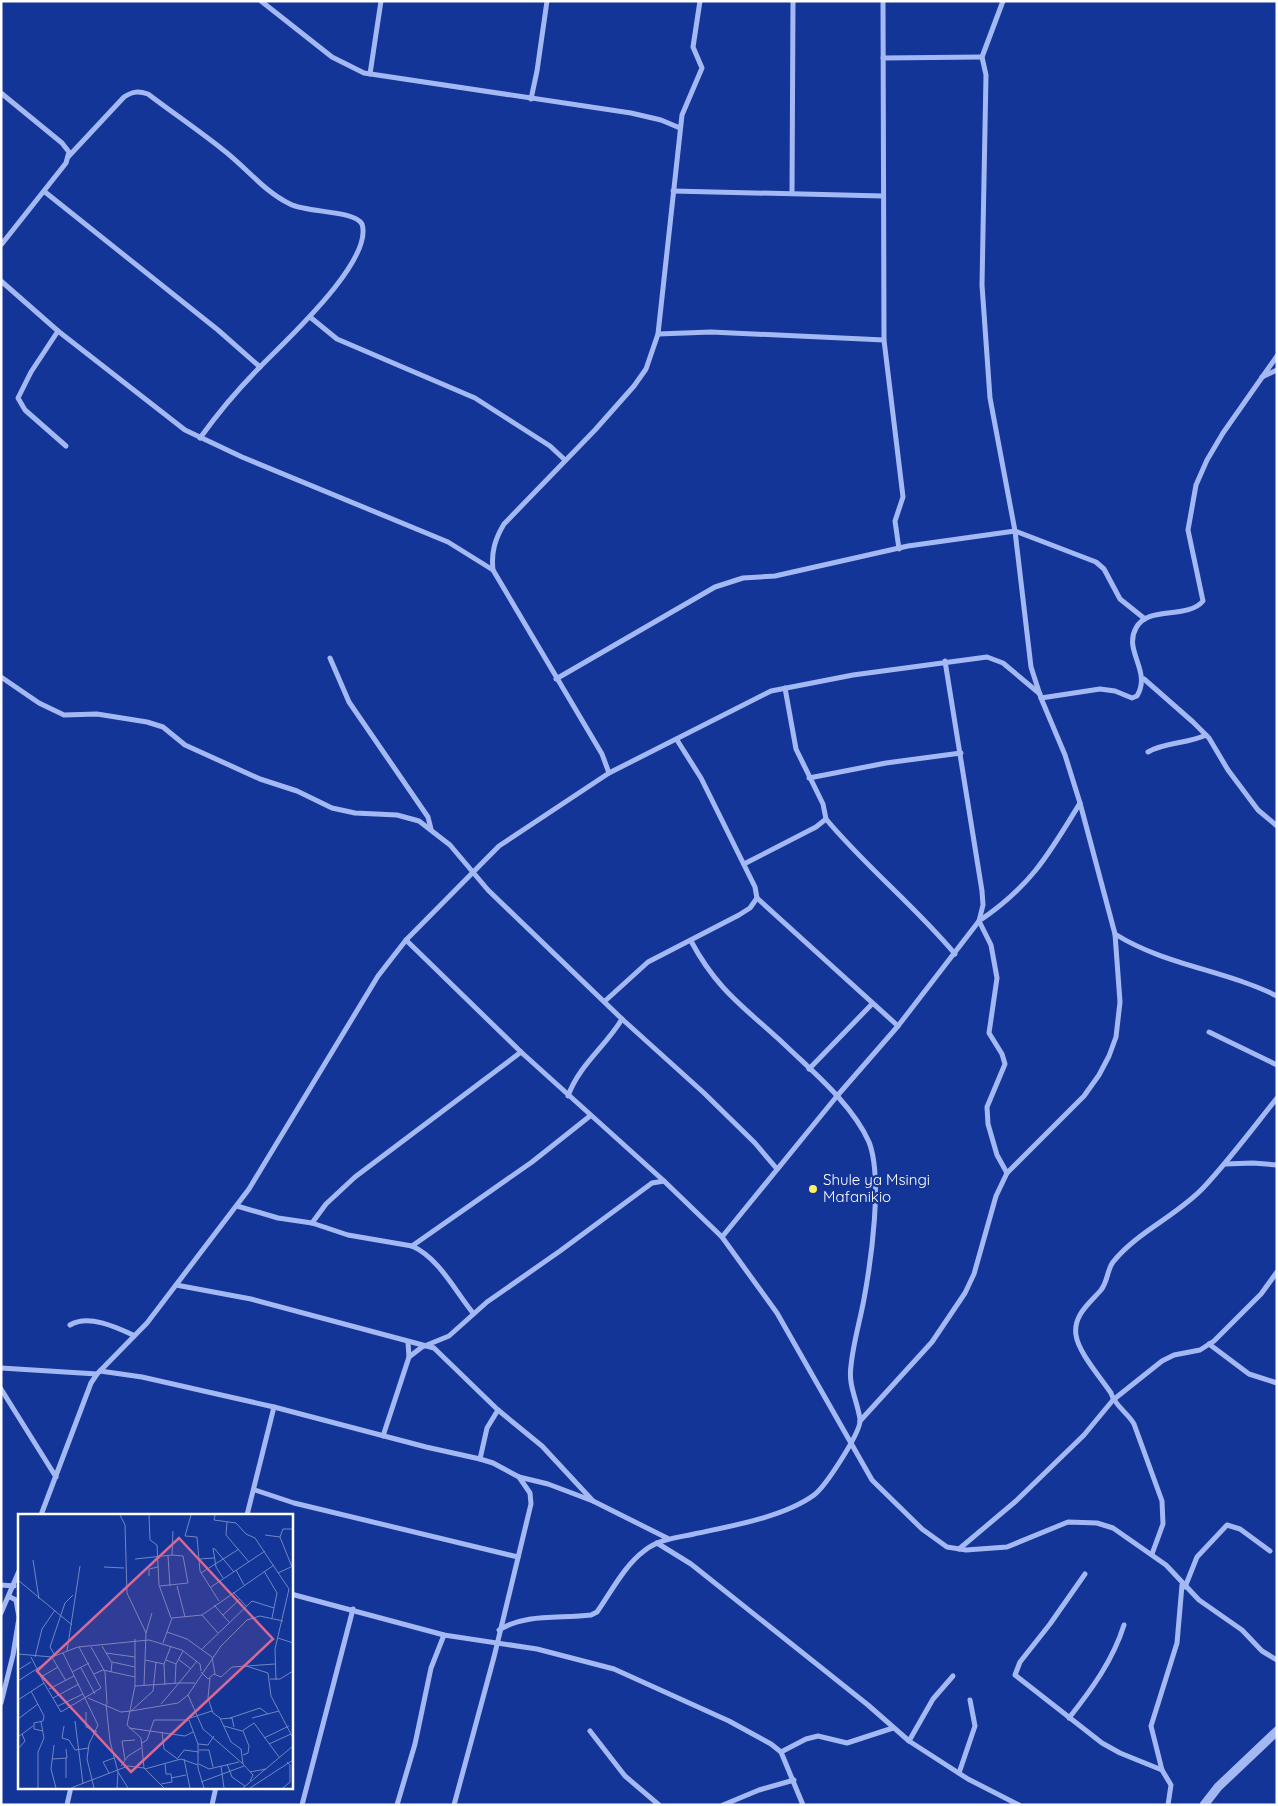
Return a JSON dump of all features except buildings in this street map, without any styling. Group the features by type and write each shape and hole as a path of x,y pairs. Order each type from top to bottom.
{"street":[{"path":"370,74 381,1"},
{"path":"531,99 547,1"},
{"path":"609,773 602,754 493,570 492,552 497,536 504,524 634,386 646,369 658,334 672,191 682,115 701,74 701,64 693,47 700,1"},
{"path":"792,193 793,1"},
{"path":"883,1 884,340 903,497 895,520 899,549"},
{"path":"499,1630 512,1622 526,1619 570,1617 597,1612 643,1551 657,1543 666,1538 729,1526 792,1507 808,1499 825,1485 850,1443 860,1421 932,1342 965,1293 974,1274 996,1196 1006,1173 1084,1096 1100,1074 1116,1037 1120,1002 1115,934 1080,803 1031,667 1015,531 990,398 982,285 986,75 982,57 1003,1"},
{"path":"263,2 332,57 352,68 370,74 631,113 661,120 680,128"},
{"path":"883,58 982,57"},
{"path":"1,245 45,192 68,157 124,97 134,92 148,94 224,150 256,181 277,197 304,210 357,218 364,228 358,251 340,282 310,317 260,367 215,417 200,438"},
{"path":"1,93 66,147 68,157"},
{"path":"672,191 883,196"},
{"path":"45,192 218,330 260,367"},
{"path":"1,281 58,331 171,420 200,438 242,458 448,542 493,570"},
{"path":"310,317 337,339 475,398 550,446 565,460"},
{"path":"58,331 31,372 18,398 25,410 66,446"},
{"path":"658,334 711,332 884,340"},
{"path":"1277,356 1207,460 1193,496 1188,530 1203,601 1190,610 1145,619 1136,627 1133,637 1135,655 1144,679 1206,735 1228,770 1258,810 1277,826"},
{"path":"1262,377 1277,370"},
{"path":"556,679 715,587 729,582 775,576 899,549 1015,531 1096,562 1104,568 1120,599 1145,619"},
{"path":"42,1514 91,1383 98,1372 147,1323 237,1206 378,976 406,940 499,846 609,773 771,691 945,661 987,656 1003,663 1040,696 1100,689 1115,691 1132,698 1137,696 1142,689 1144,679"},
{"path":"330,658 349,702 428,817 431,829"},
{"path":"945,661 961,754 971,833 982,891 983,905 979,921 991,945 998,978 989,1033 1002,1054 1005,1064 987,1107 988,1124 997,1155 1006,1173"},
{"path":"1,677 39,703 64,715 97,714 154,723 163,727 186,746 260,779 297,791 332,808 356,813 397,815 419,821 450,845 537,938 755,1143 777,1169"},
{"path":"786,688 796,749 823,804 826,819 855,853 932,927 955,954"},
{"path":"1148,752 1156,748 1194,741 1206,735"},
{"path":"677,740 701,778 744,864 758,894 758,898 898,1026"},
{"path":"809,778 886,763 961,754"},
{"path":"722,1237 837,1096 898,1026 979,921 1001,906 1038,870 1080,803"},
{"path":"744,864 816,827 826,819"},
{"path":"605,1002 648,962 691,941 744,911 758,898"},
{"path":"1115,934 1153,954 1221,973 1277,996"},
{"path":"406,940 521,1052 590,1116 664,1180 722,1237 778,1313 872,1480 934,1540 946,1547 991,1549 1007,1546 1068,1522 1085,1522 1113,1528 1166,1565 1199,1600 1242,1630 1262,1652 1277,1660"},
{"path":"691,941 703,963 729,996 837,1096 861,1128 869,1144 874,1170 874,1221 866,1290 850,1366 852,1396 860,1421"},
{"path":"809,1069 872,1004"},
{"path":"568,1096 575,1078 613,1033 622,1019"},
{"path":"1208,1032 1277,1065"},
{"path":"312,1223 326,1204 355,1177 521,1052"},
{"path":"1152,1554 1163,1524 1162,1501 1134,1424 1129,1415 1113,1400 1111,1393 1080,1346 1076,1335 1079,1316 1102,1288 1113,1262 1146,1233 1183,1207 1225,1164 1277,1098"},
{"path":"412,1246 532,1162 590,1116"},
{"path":"1225,1164 1253,1163 1277,1165"},
{"path":"409,1357 428,1345 449,1336 473,1313 652,1183 664,1180"},
{"path":"237,1206 286,1220 312,1223 348,1234 412,1246 422,1251 439,1268 473,1313"},
{"path":"959,1549 1016,1501 1084,1435 1113,1400 1162,1361 1174,1355 1200,1350 1209,1344 1243,1313 1277,1272"},
{"path":"176,1285 251,1299 434,1348 498,1410 560,1464 593,1500"},
{"path":"70,1326 83,1320 133,1335"},
{"path":"383,1436 409,1357 408,1342"},
{"path":"1209,1344 1249,1374 1277,1383"},
{"path":"1,1368 98,1372 142,1377 274,1407 480,1459 493,1463 519,1477 548,1484 593,1500 666,1538"},
{"path":"1,1389 56,1477"},
{"path":"247,1514 255,1490 274,1407"},
{"path":"480,1459 487,1428 498,1410"},
{"path":"454,1805 531,1504 530,1494 519,1477"},
{"path":"255,1490 294,1503 518,1558"},
{"path":"1168,1805 1171,1785 1162,1770 1152,1734 1152,1719 1175,1652 1184,1586 1197,1556 1227,1525 1240,1529 1270,1550"},
{"path":"657,1543 691,1564 824,1668 909,1741 959,1773 1019,1805"},
{"path":"1085,1574 1050,1624 1020,1662 1014,1673 1018,1679 1112,1749 1162,1770"},
{"path":"1,1613 10,1597 18,1575"},
{"path":"1,1585 14,1586"},
{"path":"292,1594 353,1609 444,1635 565,1655 614,1669 752,1732 781,1752 803,1805"},
{"path":"10,1597 16,1600 18,1612"},
{"path":"302,1805 353,1609"},
{"path":"1,1703 13,1655 18,1624"},
{"path":"1069,1718 1087,1695 1110,1658 1124,1625"},
{"path":"397,1805 415,1744 431,1668 444,1635"},
{"path":"909,1741 933,1699 953,1676"},
{"path":"959,1773 962,1758 969,1748 974,1726 970,1700"},
{"path":"781,1752 806,1739 818,1736 847,1743 892,1728"},
{"path":"590,1731 622,1772 636,1787 659,1805"},
{"path":"1204,1805 1218,1787 1277,1731"},
{"path":"723,1805 759,1790 794,1780"},
{"path":"67,1805 71,1788"},
{"path":"212,1805 216,1788"}],"place":[{"name":"Shule ya Msingi Mafanikio","path":"813,1189"}]}
